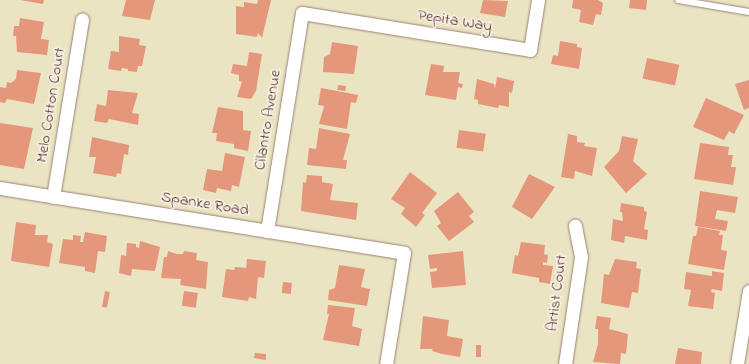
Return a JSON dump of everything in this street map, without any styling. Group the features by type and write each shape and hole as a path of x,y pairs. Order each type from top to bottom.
{"street":[{"name":"Pepita Way","path":"302,13 530,50 538,0"},
{"name":"Cilantro Avenue","path":"267,231 302,13"},
{"name":"Melo Cotton Court","path":"53,197 82,19"},
{"name":"Spanke Road","path":"0,188 404,253 386,364"},
{"name":"Artist Court","path":"565,364 581,257 575,226"},
{"path":"737,364 749,291"}],"lane":[{"path":"678,0 749,12"}],"building":[{"path":"20,0 44,0 43,4"},
{"path":"126,0 155,0 150,20 122,16"},
{"path":"258,0 271,0 262,38 258,33 257,37 236,34 236,6 244,7 244,2 257,4"},
{"path":"483,0 508,1 505,17 480,13"},
{"path":"573,0 598,0 603,3 601,15 596,14 593,25 579,22 581,10 572,8"},
{"path":"630,0 647,0 646,10 629,8"},
{"path":"20,18 44,22 41,39 49,40 47,55 17,52 16,36 13,36 14,26 19,26"},
{"path":"119,36 140,39 139,45 146,46 142,66 138,66 137,72 128,71 128,69 122,68 121,71 108,69 111,51 119,52"},
{"path":"560,41 577,44 577,47 582,48 579,69 551,64 553,55 558,56"},
{"path":"332,42 358,46 354,74 323,72 324,57 330,54"},
{"path":"249,52 262,54 256,91 251,99 237,97 242,82 239,81 239,75 231,73 233,64 247,66"},
{"path":"647,58 679,65 675,85 643,79"},
{"path":"431,64 444,66 443,72 460,72 458,83 463,84 462,88 458,87 456,100 425,95"},
{"path":"17,70 41,73 34,104 7,99 5,103 0,102 0,87 6,88 7,82 11,83 16,79"},
{"path":"497,77 514,81 512,93 509,92 509,107 499,105 498,108 478,104 478,100 474,99 477,79 494,84 495,88"},
{"path":"749,80 749,108 744,110 735,84"},
{"path":"338,85 346,86 345,91 337,90"},
{"path":"321,88 358,95 356,103 351,102 347,129 319,124 324,106 318,105"},
{"path":"108,90 138,93 132,113 139,114 138,125 109,119 107,123 94,121 97,104 106,106"},
{"path":"706,98 744,115 734,134 729,131 724,140 693,127"},
{"path":"218,107 243,111 243,130 251,131 248,151 234,148 234,144 216,141 217,133 212,133"},
{"path":"0,123 33,128 24,169 0,165"},
{"path":"319,128 350,134 343,160 347,160 346,169 307,165 309,148 316,149"},
{"path":"459,130 486,134 483,152 456,148"},
{"path":"568,134 577,136 577,142 585,143 584,146 597,148 592,176 575,171 574,179 561,177"},
{"path":"622,136 638,139 633,161 647,174 626,193 604,167 619,151"},
{"path":"92,137 129,145 128,155 124,154 121,174 117,173 116,177 93,173 96,157 89,157"},
{"path":"700,143 729,147 728,155 733,155 731,167 736,167 733,185 694,179"},
{"path":"225,153 245,157 239,187 232,185 231,191 217,188 216,193 203,190 207,169 222,171"},
{"path":"410,172 437,193 422,213 425,215 416,227 401,214 405,208 391,199"},
{"path":"529,174 555,187 532,219 512,207"},
{"path":"307,175 322,176 322,182 333,184 330,200 358,203 356,220 301,211 303,182 306,183"},
{"path":"700,191 738,197 735,213 717,210 715,219 728,221 726,231 695,226"},
{"path":"458,192 474,212 469,216 474,222 449,241 437,226 441,223 434,211"},
{"path":"621,203 644,207 644,211 647,212 644,229 648,230 647,240 625,236 624,243 611,240 613,219 623,221 622,212 620,212"},
{"path":"16,222 36,225 35,235 48,235 47,242 53,244 49,267 11,261"},
{"path":"698,227 720,231 719,235 723,235 721,250 727,251 724,270 688,264 693,236 696,236"},
{"path":"85,232 107,236 105,252 98,251 95,273 85,271 85,267 59,263 63,239 73,240 73,235 81,236 80,242 83,242"},
{"path":"140,241 160,247 155,271 132,269 131,276 119,273 121,255 126,256 127,243 136,244 136,247 139,248"},
{"path":"521,242 545,245 544,254 548,255 547,263 543,262 543,265 553,266 550,284 539,282 539,278 512,273 515,255 518,256"},
{"path":"168,251 177,254 183,254 184,251 197,253 196,260 208,262 206,289 180,285 181,279 161,278 164,257 167,257"},
{"path":"463,251 466,285 432,288 430,272 437,271 437,268 430,269 428,255"},
{"path":"247,259 266,261 264,278 258,277 256,299 249,297 248,301 222,297 226,269 234,270 235,267 246,268"},
{"path":"615,259 637,262 636,268 641,269 638,293 632,292 629,308 601,303 604,274 609,275"},
{"path":"339,265 365,269 361,287 370,289 367,306 328,300 329,290 335,288"},
{"path":"712,271 724,273 722,291 712,289 711,292 715,293 713,309 688,306 691,290 684,289 686,272 712,276"},
{"path":"283,282 292,283 291,294 282,293"},
{"path":"105,291 110,292 107,308 102,307"},
{"path":"184,291 198,293 196,308 182,306"},
{"path":"328,305 355,308 352,326 362,329 359,346 323,340 329,314 327,314"},
{"path":"423,316 449,320 447,336 463,339 460,357 442,354 432,351 433,349 420,349"},
{"path":"597,316 611,318 609,329 628,334 626,354 621,353 620,364 593,362 598,344 598,329 595,329"},
{"path":"476,345 481,345 481,357 476,357"},
{"path":"678,348 702,352 701,364 675,364"},
{"path":"255,353 266,354 266,360 254,358"}]}
